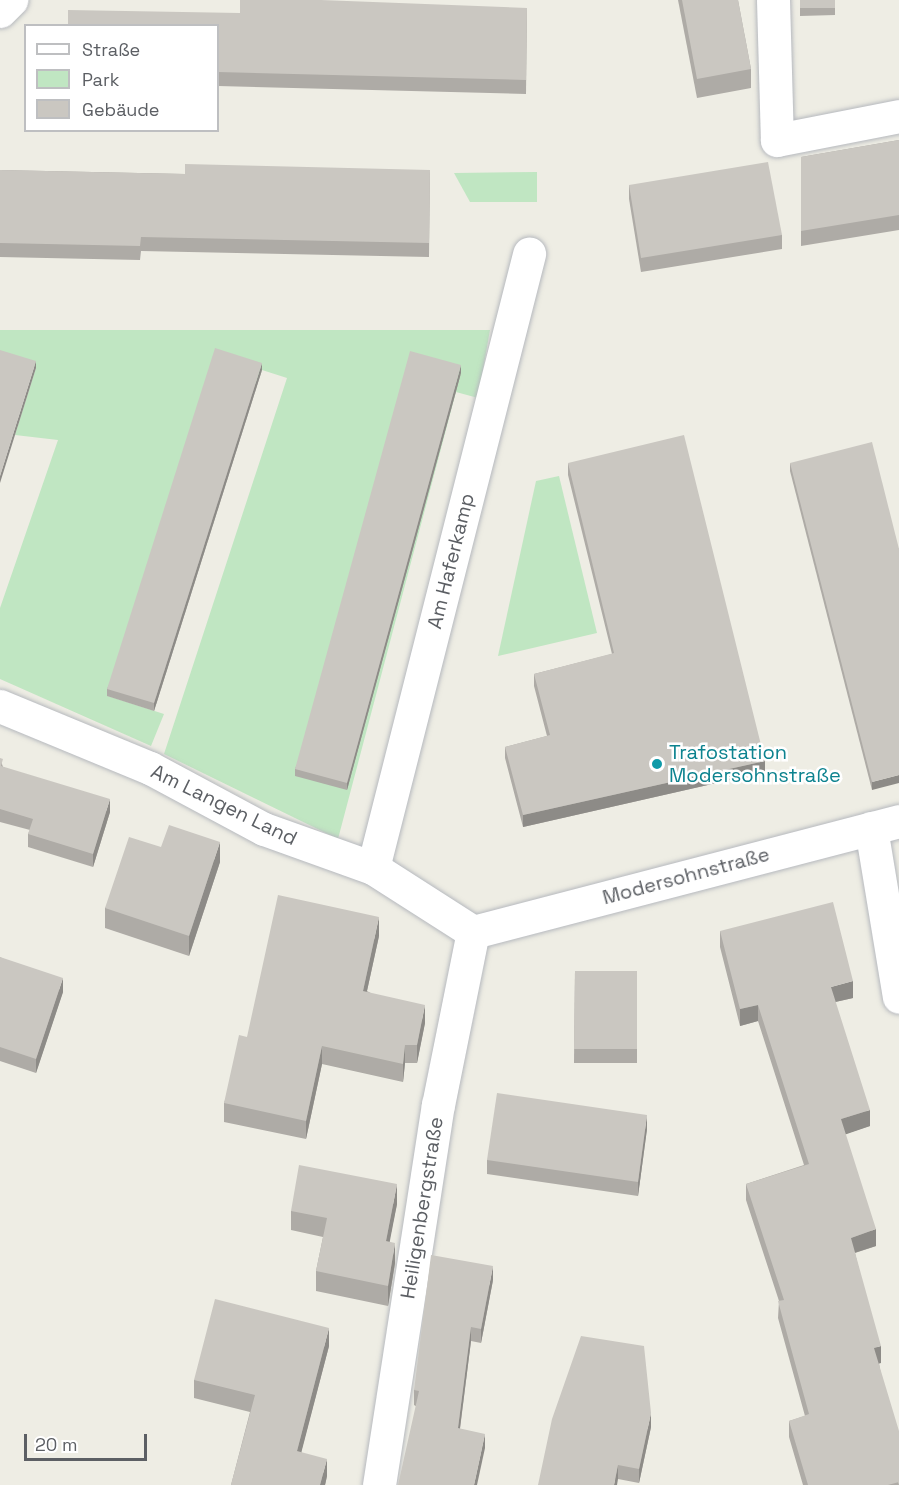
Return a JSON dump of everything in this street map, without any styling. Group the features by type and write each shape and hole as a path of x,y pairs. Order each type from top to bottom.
{"street":[{"path":"0,11 10,0"},
{"path":"773,0 777,140 899,116"},
{"name":"Am Haferkamp","path":"373,868 529,254"},
{"name":"Am Langen Land","path":"0,706 150,768 264,829 373,868 473,932"},
{"path":"885,825 899,997"},
{"name":"Modersohnstraße","path":"473,932 885,825"},
{"name":"Heiligenbergstraße","path":"379,1485 438,1105 473,932"}],"green space":[{"path":"537,172 537,202 470,202 454,173"},
{"path":"0,330 490,330 478,398 456,392 461,373 338,839 164,754 287,378 262,370 108,696 164,714 151,746 0,679 0,608 58,440 15,435 36,368 0,357"},
{"path":"559,476 597,633 498,656 536,481"}],"building":[{"path":"240,0 321,0 527,8 526,80 219,72 219,24 68,24 68,10 240,13"},
{"path":"682,0 738,0 751,69 697,79"},
{"path":"800,0 835,0 835,8 800,8"},
{"path":"899,140 899,215 801,231 801,157"},
{"path":"768,162 782,235 641,258 629,185"},
{"path":"185,164 430,170 429,243 141,237 140,246 0,243 0,170 185,174"},
{"path":"215,348 262,363 154,703 107,689"},
{"path":"0,350 36,361 0,476"},
{"path":"410,351 461,365 347,783 295,769"},
{"path":"684,435 765,761 523,815 505,747 550,735 534,674 614,653 568,463"},
{"path":"872,442 899,549 899,775 872,782 790,463"},
{"path":"0,758 3,759 1,766 110,799 93,854 28,834 33,819 0,809"},
{"path":"169,825 220,842 189,936 105,908 129,837 161,847"},
{"path":"278,895 379,917 363,991 425,1005 417,1045 405,1045 403,1064 322,1046 306,1121 224,1103 239,1035 247,1037"},
{"path":"833,902 853,981 831,987 870,1110 841,1119 876,1229 851,1238 881,1346 874,1348 899,1431 899,1482 888,1485 808,1485 789,1421 809,1414 778,1301 784,1300 746,1184 809,1164 758,1005 740,1009 720,931"},
{"path":"0,957 63,978 36,1059 0,1047"},
{"path":"575,971 637,971 637,1049 574,1049"},
{"path":"497,1093 647,1115 638,1182 487,1160"},
{"path":"299,1165 397,1184 386,1241 395,1243 388,1286 316,1271 327,1218 291,1211"},
{"path":"431,1255 493,1266 481,1329 471,1327 458,1428 485,1434 474,1485 398,1485 419,1391 414,1390"},
{"path":"215,1299 329,1328 297,1451 327,1459 320,1485 231,1485 255,1395 194,1380"},
{"path":"581,1336 644,1346 651,1413 639,1469 618,1465 614,1485 538,1485 552,1419"}],"place":[{"name":"Trafostation Modersohnstraße","path":"657,764"}]}
